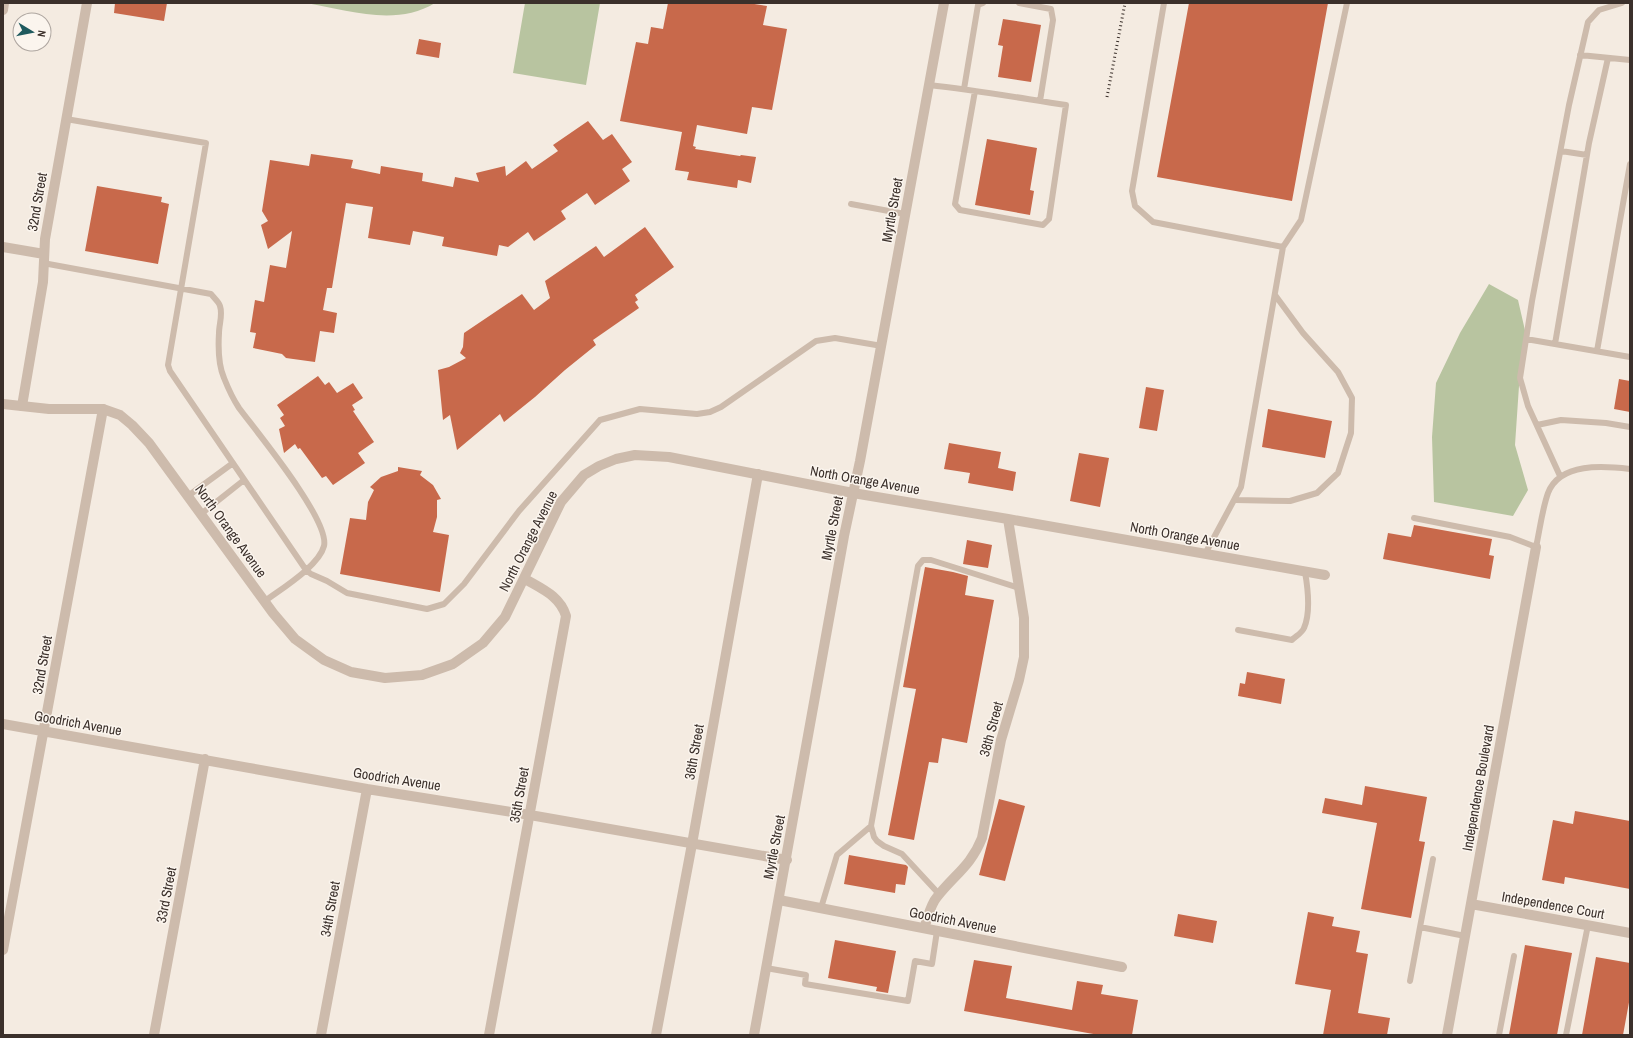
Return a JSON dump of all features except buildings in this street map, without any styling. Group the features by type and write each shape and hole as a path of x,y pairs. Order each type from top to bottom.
{"street":[{"path":"3,10 4,3"},
{"name":"32nd Street","path":"22,406 43,282 45,239 87,3"},
{"name":"Myrtle Street","path":"754,1035 787,860 844,536 882,346 944,3"},
{"path":"3,248 44,259"},
{"name":"North Orange Avenue","path":"3,404 49,409 103,409 120,415 149,443 265,601 295,639 324,660 351,672 385,678 422,675 454,664 483,643 505,616 525,579 561,502 584,475 599,466 635,455 652,455 676,458 853,493 1008,518 1325,575"},
{"name":"32nd Street","path":"3,950 103,409"},
{"name":"36th Street","path":"656,1035 692,844 758,474"},
{"name":"38th Street","path":"924,928 933,902 968,865 977,851 982,838 1001,740 1019,680 1024,657 1024,618 1008,518"},
{"name":"Independence Boulevard","path":"1447,1035 1536,547"},
{"name":"35th Street","path":"489,1035 566,616 563,606 554,597 525,579"},
{"name":"Goodrich Avenue","path":"3,724 367,789 530,815 787,860"},
{"name":"33rd Street","path":"154,1035 205,760"},
{"name":"34th Street","path":"321,1035 367,789"},
{"name":"Goodrich Avenue","path":"779,900 1122,967"},
{"name":"Independence Court","path":"1471,904 1630,933"}],"lane":[{"path":"964,89 978,5 983,3"},
{"path":"1019,3 1051,9 1053,20 1040,101"},
{"path":"1164,3 1132,191 1135,206 1153,222 1283,247"},
{"path":"1205,554 1242,487 1283,247 1301,220 1347,3"},
{"path":"1560,476 1528,406 1520,378 1560,151 1588,22 1599,10 1622,3"},
{"path":"1580,55 1630,60"},
{"path":"1555,344 1587,155 1608,58"},
{"path":"929,85 964,89 1066,105 1049,219 1043,225 960,210 955,204 975,91"},
{"path":"66,118 206,143 168,365 170,371 306,570 347,593 427,609 444,604 464,584 520,511 600,420 640,408 697,414 710,412 721,407 816,341 835,338 882,346"},
{"path":"1560,151 1587,155"},
{"path":"1597,351 1630,164"},
{"path":"851,204 905,214"},
{"path":"44,259 211,294 220,305 219,361 224,379 238,406 275,454 319,522 324,545 316,559 306,570 265,601"},
{"path":"1236,500 1290,501 1317,493 1338,473 1351,433 1352,398 1338,372 1303,333 1275,295"},
{"path":"1526,339 1630,357"},
{"path":"1537,425 1561,420 1606,423 1630,428"},
{"path":"188,496 233,463"},
{"path":"1414,518 1510,537 1536,547 1549,492 1560,476 1579,469 1607,466 1630,469"},
{"path":"201,514 244,480"},
{"path":"940,894 902,854 884,846 877,841 874,837 871,826 912,594 920,562 926,559 939,561 1019,588"},
{"path":"1238,630 1292,640 1303,630 1308,616 1308,585 1305,572"},
{"path":"821,908 837,855 871,826"},
{"path":"1410,981 1433,859"},
{"path":"1566,1035 1588,925"},
{"path":"1420,927 1465,936"},
{"path":"766,968 806,975 805,984 908,1001 915,961 932,964 938,931"},
{"path":"1499,1035 1514,956"}],"green space":[{"path":"306,3 435,3 420,10 404,14 371,15"},
{"path":"525,3 600,3 586,85 513,73"},
{"path":"1489,284 1518,300 1527,339 1519,386 1515,445 1528,490 1513,516 1434,502 1432,437 1436,383 1460,333"}],"railway":[{"path":"1107,97 1125,3"}]}
